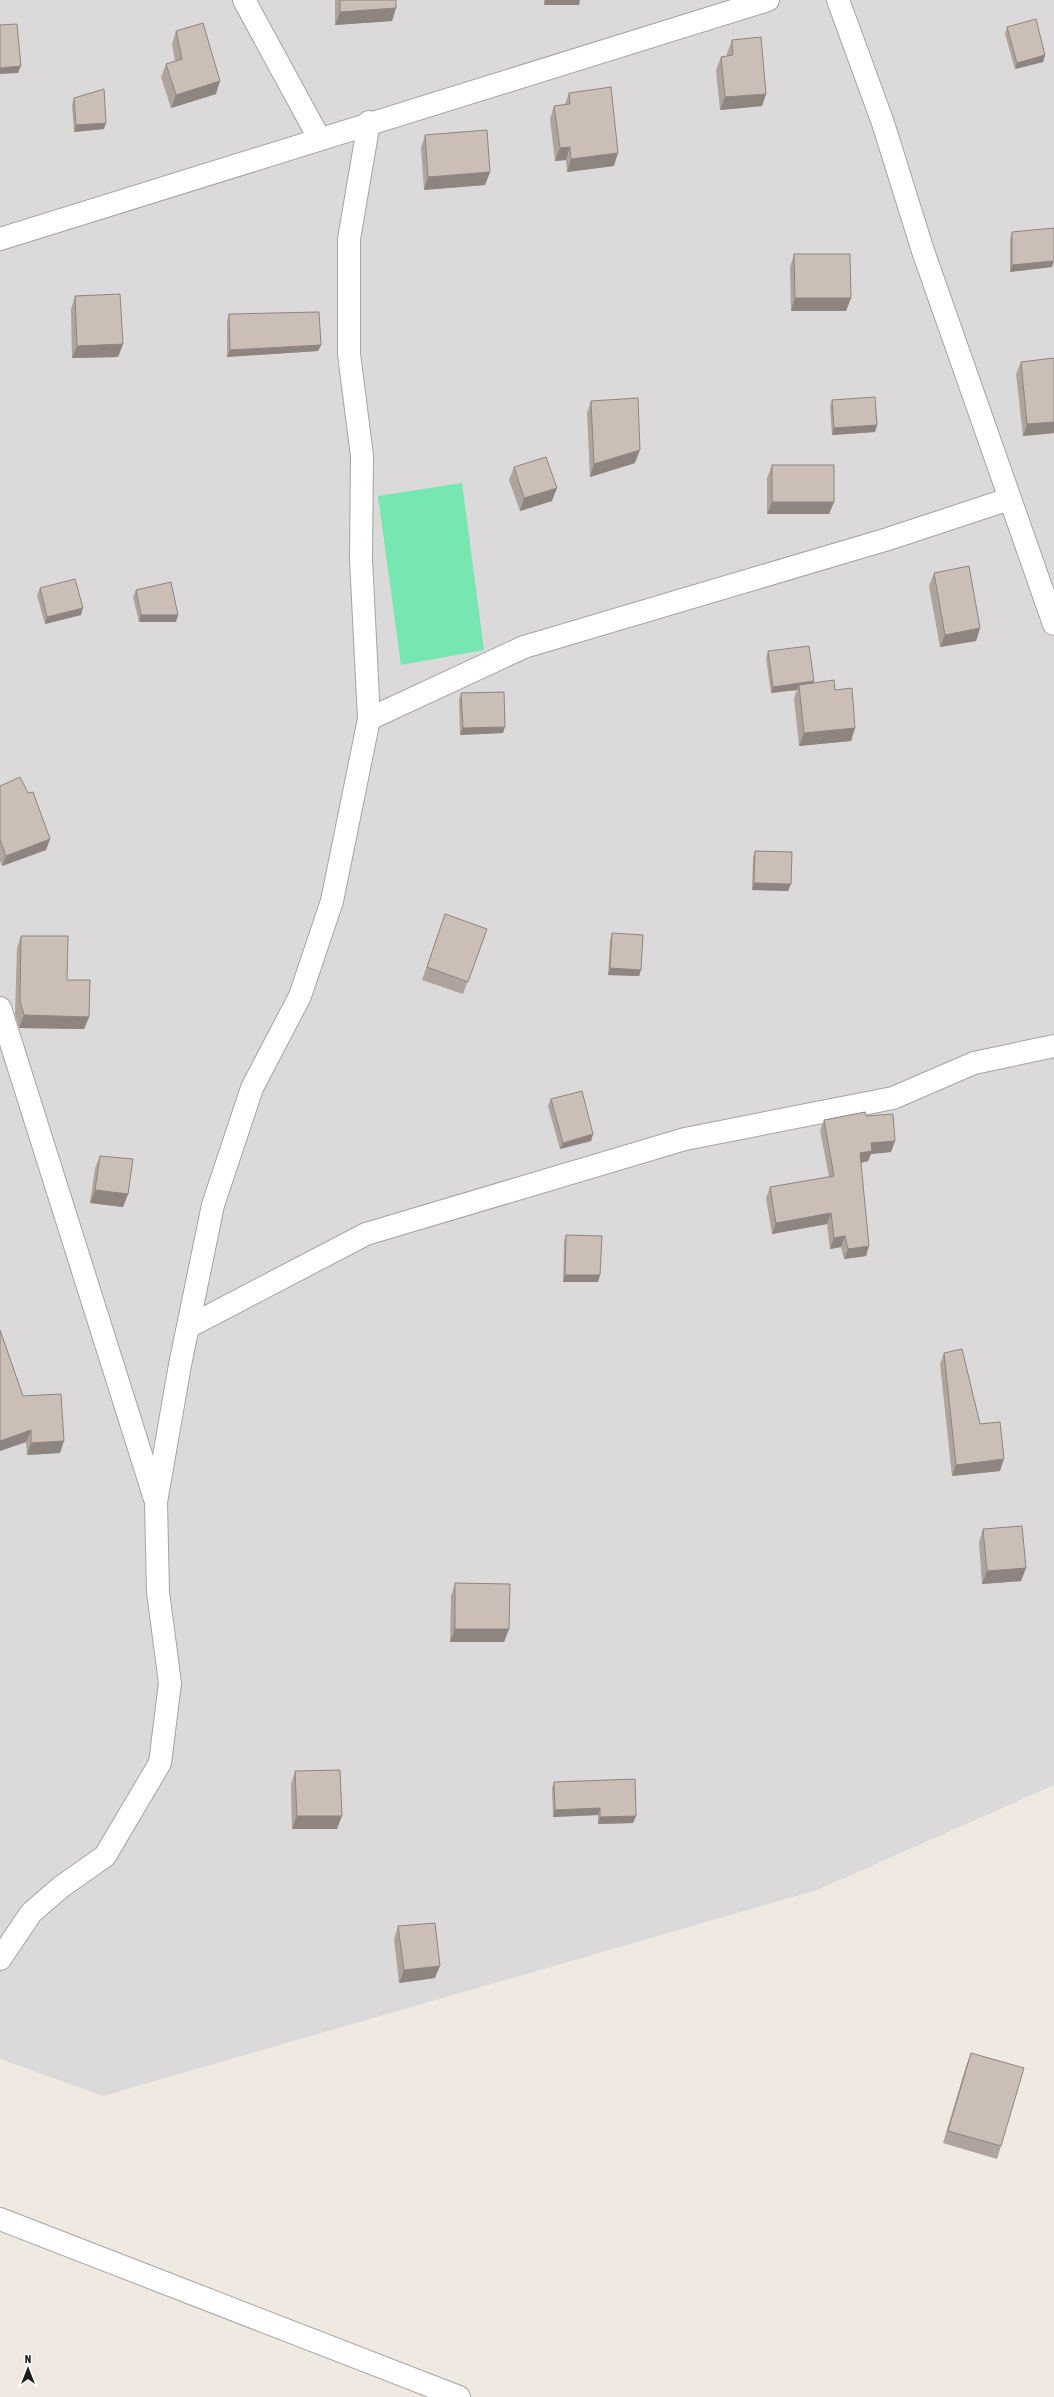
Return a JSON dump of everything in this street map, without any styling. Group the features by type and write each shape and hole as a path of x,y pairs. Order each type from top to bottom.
{"street":[{"path":"244,0 319,138"},
{"path":"0,239 369,122 768,0"},
{"path":"838,0 883,123 923,251 1054,624"},
{"path":"0,1959 31,1913 61,1887 106,1856 160,1763 170,1684 158,1592 156,1502 188,1327 213,1205 252,1088 300,996 332,901 369,719 361,559 362,456 349,354 349,239 369,122"},
{"path":"369,719 524,647 888,539 1009,499"},
{"path":"0,1008 156,1502"},
{"path":"188,1327 366,1234 685,1139 893,1098 974,1063 1054,1046"},
{"path":"0,2219 459,2397"}],"shaded area":[{"path":"0,0 1054,0 1054,1785 817,1890 103,2096 0,2059"}],"green space":[{"path":"462,483 484,650 401,665 378,496"}],"building":[{"path":"340,0 396,0 396,8 340,12"},
{"path":"1036,19 1045,55 1017,63 1007,27"},
{"path":"203,23 220,81 176,95 166,64 182,59 176,31"},
{"path":"17,24 21,66 0,68 0,25"},
{"path":"761,37 766,94 725,97 721,57 733,55 732,40"},
{"path":"611,87 618,153 571,159 570,147 560,148 554,106 570,104 569,93"},
{"path":"104,89 106,123 76,125 74,98"},
{"path":"487,130 490,172 428,177 425,135"},
{"path":"1054,228 1054,261 1012,265 1012,232"},
{"path":"794,254 850,254 851,298 795,298"},
{"path":"120,294 123,344 77,346 75,296"},
{"path":"319,312 321,345 230,350 229,314"},
{"path":"1054,358 1054,422 1027,424 1021,362"},
{"path":"875,397 877,425 834,428 832,400"},
{"path":"638,398 640,450 594,464 591,401"},
{"path":"546,457 557,488 524,498 514,467"},
{"path":"772,465 834,465 834,502 772,502"},
{"path":"969,566 980,628 945,635 934,573"},
{"path":"75,579 83,608 47,617 40,588"},
{"path":"171,582 178,615 141,615 136,590"},
{"path":"809,646 814,681 773,687 768,651"},
{"path":"834,680 835,690 852,688 855,728 804,733 799,685"},
{"path":"504,692 505,727 463,728 461,693"},
{"path":"20,777 28,793 33,792 50,839 6,856 0,840 0,786"},
{"path":"755,851 792,852 791,884 754,883"},
{"path":"445,914 487,929 468,982 427,967"},
{"path":"612,933 643,935 641,970 610,968"},
{"path":"21,936 68,936 67,980 90,980 89,1017 24,1015 20,1001"},
{"path":"582,1091 593,1134 563,1143 551,1099"},
{"path":"865,1112 866,1116 893,1114 895,1141 871,1143 872,1151 860,1153 869,1246 848,1249 845,1236 834,1238 831,1213 776,1223 770,1187 834,1176 824,1120"},
{"path":"100,1156 133,1159 128,1194 95,1190"},
{"path":"566,1235 602,1236 600,1275 565,1275"},
{"path":"0,1330 23,1396 61,1394 64,1441 31,1443 31,1430 0,1441"},
{"path":"962,1349 980,1424 1000,1422 1004,1459 956,1465 944,1353"},
{"path":"1022,1526 1026,1568 987,1571 983,1529"},
{"path":"455,1583 510,1584 509,1629 455,1629"},
{"path":"340,1770 342,1816 297,1816 295,1771"},
{"path":"635,1779 636,1816 600,1817 600,1808 555,1810 554,1782"},
{"path":"435,1923 440,1966 404,1970 398,1926"},
{"path":"971,2053 1024,2068 1001,2146 948,2131"}]}
